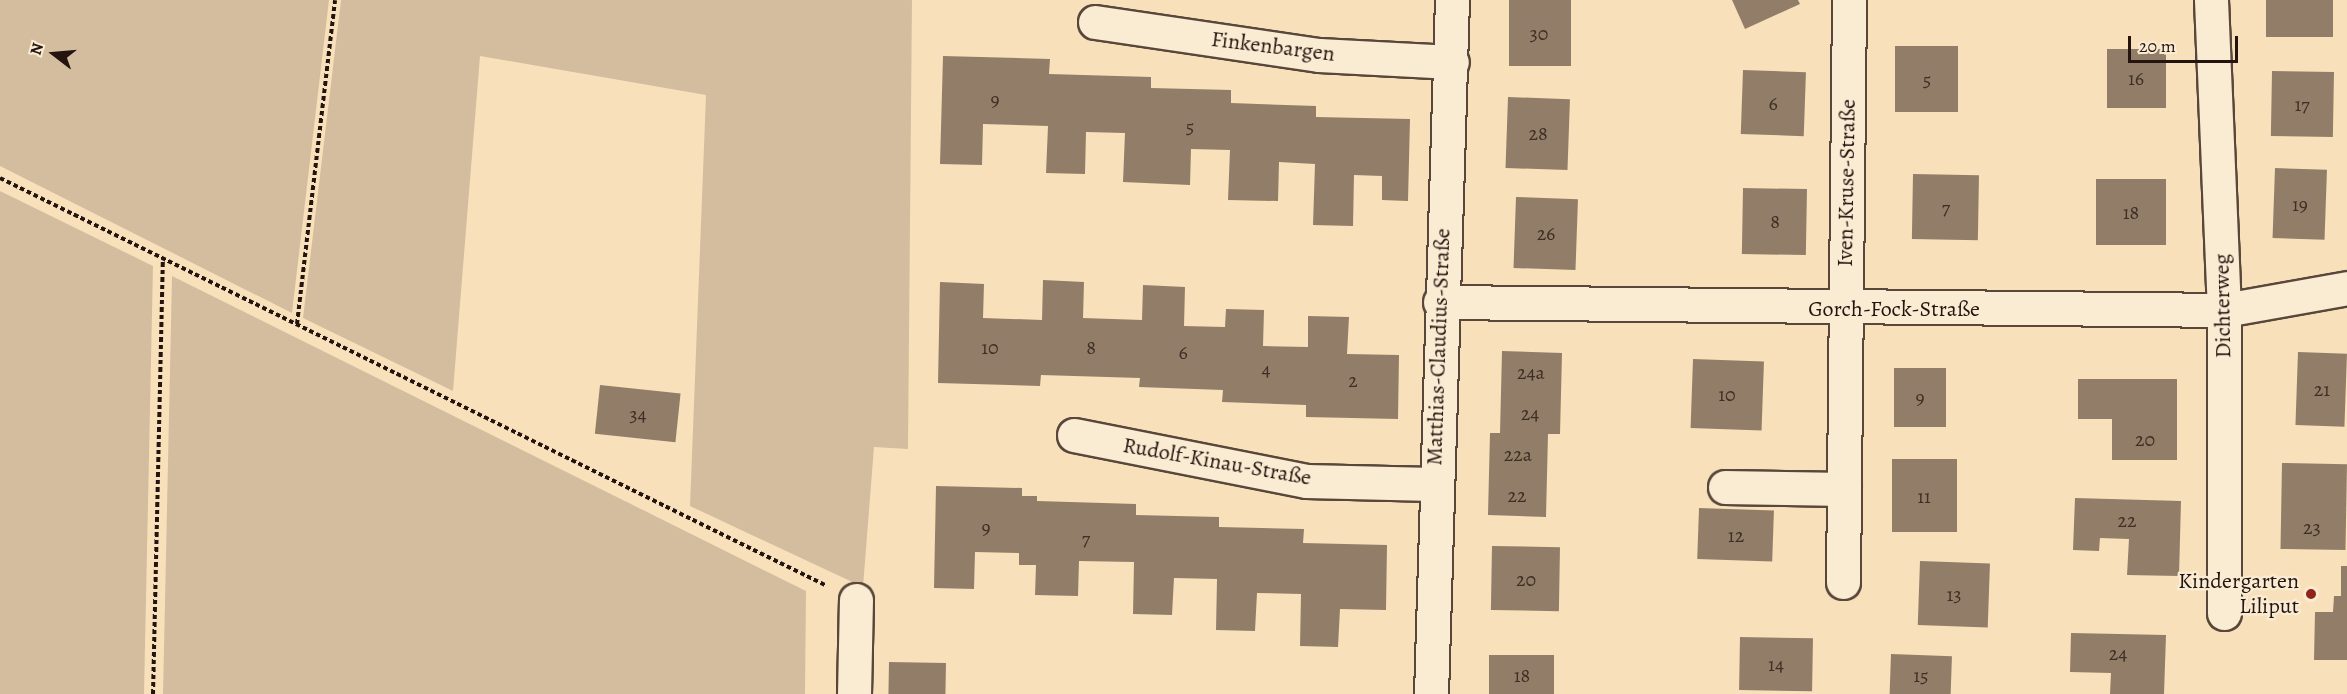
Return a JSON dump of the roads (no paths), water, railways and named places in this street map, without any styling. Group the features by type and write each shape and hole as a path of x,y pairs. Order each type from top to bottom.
{"street":[{"name":"Matthias-Claudius-Straße","path":"1431,694 1433,484 1452,62 1452,0"},
{"name":"Iven-Kruse-Straße","path":"1843,582 1849,0"},
{"name":"Dichterweg","path":"2211,0 2224,310 2224,613"},
{"name":"Finkenbargen","path":"1095,22 1319,55 1452,62"},
{"name":"Gorch-Fock-Straße","path":"1440,302 1845,310 2224,310 2347,288"},
{"name":"Rudolf-Kinau-Straße","path":"1074,435 1306,481 1433,484"},
{"path":"1725,487 1844,489"},
{"path":"854,694 856,600"}],"place":[{"name":"Kindergarten Liliput","path":"2311,594"}]}
